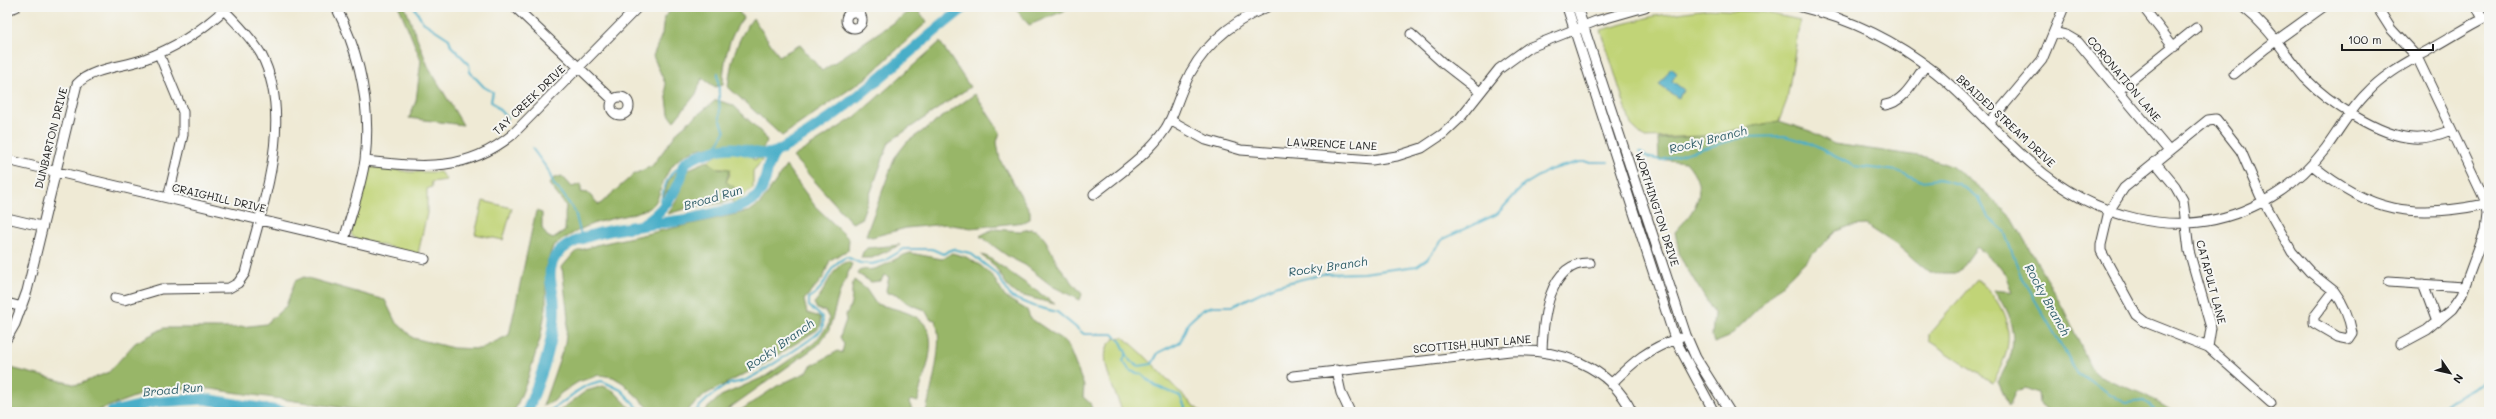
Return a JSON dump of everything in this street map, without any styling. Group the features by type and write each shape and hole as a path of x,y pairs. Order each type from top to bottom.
{"street":[{"path":"7,10 16,7"},
{"path":"336,7 349,34 361,77 366,110 365,161 344,240"},
{"name":"TAY CREEK DRIVE","path":"365,161 436,167 469,160 488,152 512,135 638,7"},
{"path":"1094,194 1150,148 1170,120 1189,74 1206,50 1228,29 1267,7"},
{"path":"1567,7 1675,340 1714,412"},
{"name":"WORTHINGTON DRIVE","path":"1577,7 1686,336 1696,358 1730,412"},
{"path":"1573,29 1645,7"},
{"path":"1989,123 2035,71 2054,32 2064,7"},
{"path":"2143,7 2174,47"},
{"path":"2243,7 2259,19 2277,40 2306,79 2320,92 2350,112 2376,127 2404,137 2433,137 2451,130"},
{"path":"2234,74 2277,40 2323,7"},
{"path":"2377,7 2391,29 2416,57 2486,204 2485,231 2457,303 2437,322 2416,337 2401,344"},
{"path":"2477,7 2486,18"},
{"path":"116,298 124,300 161,289 223,289 234,286 245,273 275,149 276,104 268,72 261,54 248,35 225,8"},
{"name":"DUNBARTON DRIVE","path":"7,338 22,307 54,171 77,84 90,74 159,54 192,35 225,8"},
{"path":"518,8 613,100"},
{"name":"BRAIDED STREAM DRIVE","path":"1806,8 1865,28 1885,38 1926,65 1954,88 1989,123 2049,178 2079,197 2109,211 2155,223 2186,223 2221,218 2264,201 2293,182 2312,165 2350,112 2379,82 2416,57 2486,18"},
{"path":"2119,90 2196,28"},
{"name":"LAWRENCE LANE","path":"1170,120 1206,140 1228,148 1378,159 1410,153 1433,142 1453,126 1500,69 1522,52 1541,41 1573,29"},
{"name":"CORONATION LANE","path":"2054,32 2066,34 2078,42 2169,151"},
{"path":"1411,34 1444,64 1480,92"},
{"path":"159,54 183,112 183,136 168,198"},
{"path":"1885,105 1892,105 1901,98 1926,65"},
{"path":"2271,403 2208,347 2145,322 2136,315 2101,251 2109,211 2124,188 2208,120 2216,119 2241,151 2264,201 2292,252 2310,272 2334,291 2341,301 2350,321 2352,333 2348,339 2338,337 2314,323 2314,317 2334,291"},
{"name":"CRAIGHILL DRIVE","path":"7,160 425,259"},
{"name":"CATAPULT LANE","path":"2155,162 2180,193 2186,209 2189,251 2211,328 2208,347"},
{"path":"2312,165 2352,193 2395,209 2439,212 2486,204"},
{"path":"7,218 41,226"},
{"path":"1542,350 1544,316 1552,291 1572,267 1590,263"},
{"path":"2389,282 2464,287"},
{"path":"2423,284 2437,322"},
{"path":"7,303 22,307"},
{"path":"1611,384 1636,359 1657,346 1686,336"},
{"name":"SCOTTISH HUNT LANE","path":"1293,376 1510,351 1542,350 1578,361 1611,384 1632,412"},
{"path":"1336,370 1341,393 1350,412"}],"green space":[{"path":"399,7 405,7 428,66 463,125 409,118 416,101 421,60"},
{"path":"675,7 736,7 743,18 730,41 724,66 723,84 715,87 702,78 696,94 674,121 669,114 665,83 653,56 662,34 664,17"},
{"path":"916,7 927,22 866,78 782,136 728,87 735,51 742,35 753,18 779,56 800,45 822,71"},
{"path":"1014,7 1074,7 1029,25"},
{"path":"1708,9 1761,12 1800,20 1787,100 1779,121 1706,136 1645,138 1631,125 1601,30 1654,16"},
{"path":"940,42 970,87 889,142 861,219 852,223 793,157 855,117"},
{"path":"975,94 1000,132 997,142 1000,160 1030,211 1030,219 1024,222 972,228 945,224 906,228 872,237 866,235 895,157 907,142"},
{"path":"716,100 733,105 764,135 767,141 762,150 718,146 691,151 680,158 670,169 656,201 652,206 637,212 587,226 553,246 546,266 546,308 540,339 527,381 514,412 372,412 211,389 178,388 142,394 94,412 7,412 7,367 77,385 109,372 135,343 164,328 233,328 266,324 286,306 295,281 304,277 385,300 395,321 413,338 453,348 480,349 509,335 536,211 542,213 542,228 547,236 553,239 565,231 566,206 549,184 554,178 562,176 572,187 581,184 581,192 588,193 599,205 634,174 652,166 679,130"},
{"path":"1779,121 1810,131 1834,144 1926,157 1951,166 1985,192 2012,218 2064,310 2091,368 2098,375 2145,395 2174,412 2050,412 2039,403 2038,393 2025,388 2016,391 2009,406 1998,382 2009,361 2013,345 2010,320 1994,290 2012,292 2003,269 1977,247 1958,273 1930,273 1898,246 1866,225 1850,226 1836,231 1729,337 1714,343 1712,336 1714,313 1680,257 1675,232 1694,207 1698,198 1698,181 1686,162 1659,159 1658,139 1706,136"},
{"path":"735,150 751,155 754,160 760,158 762,161 753,171 753,188 735,203 732,202 734,193 726,182 730,174 725,168 717,168 707,161 721,153"},
{"path":"707,161 717,168 730,169 726,182 734,187 732,199 724,203 691,207 668,214 677,200 687,170"},
{"path":"375,166 409,172 440,172 447,180 431,182 432,187 427,189 427,213 418,254 357,239 352,236 351,231 365,174 369,168"},
{"path":"786,166 815,206 849,239 848,250 830,260 823,278 804,300 807,313 820,317 821,325 817,330 762,365 706,394 685,412 653,412 623,383 613,377 599,375 578,382 561,393 554,401 543,406 565,343 568,318 562,267 575,252 596,245 750,211 761,203"},
{"path":"676,172 678,172 677,179 663,197 669,179"},
{"path":"483,201 512,208 503,240 475,234"},
{"path":"993,229 1020,231 1031,229 1038,231 1046,241 1059,266 1082,294 1080,300 1052,286 1025,265 1009,257 980,236"},
{"path":"900,245 872,258 861,258 863,252 867,248"},
{"path":"910,253 942,259 952,253 966,257 981,266 993,277 1005,297 1027,310 1030,318 1067,343 1084,386 1083,397 1090,403 1093,412 926,412 938,352 938,329 935,320 930,319 925,310 907,303 897,294 887,293 886,290 889,277 884,275 881,281 871,282 858,274 861,269 874,269"},
{"path":"981,255 988,257 1055,304 1016,294 1009,288 994,265"},
{"path":"847,262 852,264 839,294 829,330 818,345 724,412 703,412 721,396 766,376 814,343 828,326 829,318 825,311 817,309 814,303 837,268"},
{"path":"1977,279 1997,301 2002,310 2008,329 2006,353 1993,383 1929,341 1929,334"},
{"path":"854,280 866,289 876,304 913,315 927,328 930,338 930,351 918,402 911,400 909,402 913,412 738,412 777,386 807,372 811,366 838,351 842,353 844,344 840,337 846,320 845,316 850,306"},
{"path":"1123,337 1201,412 1123,412 1107,371 1105,354 1111,341 1115,338"},
{"path":"603,386 614,391 634,412 558,412 586,391"}],"water":[{"path":"1671,68 1677,73 1672,81 1684,90 1678,98 1659,85"}],"waterway":[{"path":"414,7 423,22 449,39 451,46 469,64 470,72 484,87 493,92 491,101 507,118"},
{"name":"Broad Run","path":"527,412 546,358 553,329 554,301 550,279 552,263 555,257 564,248 578,240 595,234 683,220 747,204 759,193 765,181 772,157 776,152 802,137 850,103 965,7"},
{"path":"712,153 725,132 720,118 718,73"},
{"name":"Rocky Branch","path":"1639,152 1650,158 1662,160 1744,137 1784,136 1807,142 1854,166 1897,171 1922,181 1938,179 1959,184 1979,198 1988,217 2004,231 2021,276 2078,374 2125,403 2144,401 2157,412"},
{"path":"532,148 548,170 554,185 562,193 575,212 582,240"},
{"path":"643,224 661,210 666,204 681,177 685,163 689,160 707,152 727,148 738,148 764,154 776,152"},
{"name":"Rocky Branch","path":"695,412 709,398 725,386 745,380 775,363 800,347 822,329 822,317 809,306 809,298 820,288 835,265 847,257 860,263 872,264 884,261 904,249 932,249 943,254 953,249 970,253 997,274 1011,297 1033,306 1057,312 1084,334 1113,334 1121,342 1130,361 1139,366 1152,364 1158,353 1180,342 1188,323 1202,310 1213,306 1233,306 1274,286 1323,274 1363,273 1417,266 1427,259 1443,239 1497,214 1524,185 1549,170 1579,162 1608,162"},
{"path":"656,214 667,180 676,170 683,166"},
{"path":"1126,354 1123,361 1130,371 1141,374 1156,386 1180,396 1187,412"},
{"name":"Rocky Branch","path":"2435,412 2451,400 2489,379"},
{"name":"Rocky Branch","path":"547,412 561,404 579,390 593,383 602,381 621,390 642,412"},
{"name":"Broad Run","path":"112,412 156,402 205,399 284,412"}]}
